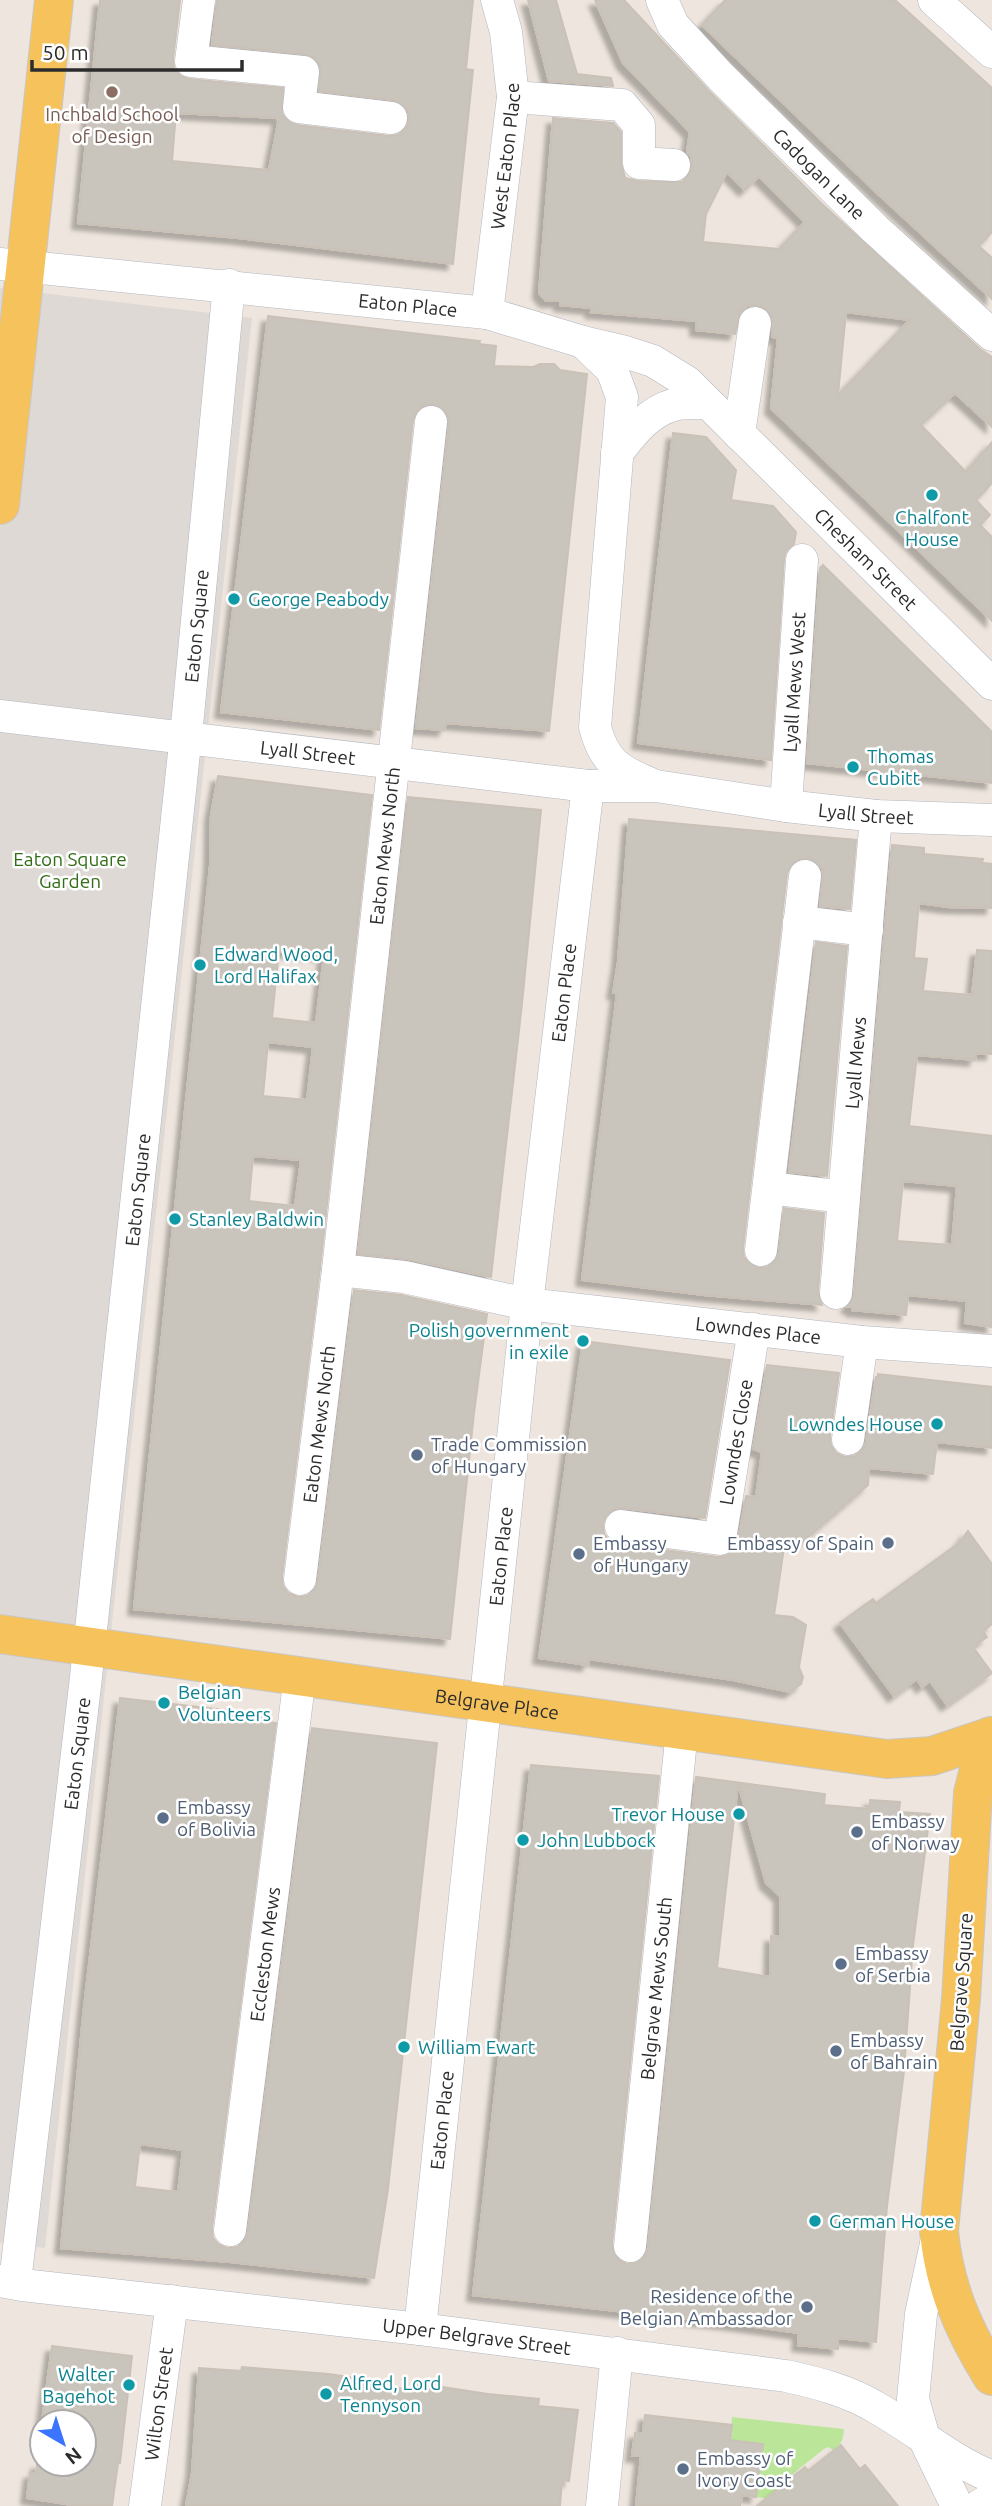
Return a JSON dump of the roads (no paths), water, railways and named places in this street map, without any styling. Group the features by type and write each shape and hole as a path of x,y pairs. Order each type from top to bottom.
{"main road":[{"path":"0,505 12,265 54,0"},
{"name":"Belgrave Place","path":"0,1634 887,1759 932,1756 992,1736"},
{"name":"Belgrave Square","path":"992,1736 982,1758 973,1793 961,1999 939,2231 942,2261 951,2296 977,2353 992,2376"},
{"path":"961,1999 974,1960 992,1922"}],"street":[{"path":"198,0 191,61 303,72 299,107 390,118"},
{"name":"West Eaton Place","path":"487,313 513,97 506,32 497,0"},
{"name":"Cadogan Lane","path":"662,0 673,25 721,77 875,229 992,335"},
{"path":"668,0 676,0"},
{"path":"934,0 992,52"},
{"path":"513,97 622,105 639,125 639,163 674,165"},
{"path":"12,265 229,285"},
{"name":"Eaton Place","path":"229,285 487,313 653,361 687,382 708,403"},
{"name":"Eaton Square","path":"8,2282 89,1647 186,738 229,285"},
{"path":"739,434 755,323"},
{"name":"Eaton Place","path":"583,342 612,370 622,397 595,727"},
{"path":"617,453 634,431 653,414 674,404 708,403"},
{"name":"Chesham Street","path":"708,403 992,684"},
{"name":"Eaton Mews North","path":"300,1578 338,1270 431,422"},
{"name":"Lyall Mews West","path":"786,806 802,559"},
{"name":"Lyall Street","path":"0,716 588,786 656,786 786,806 876,816 992,820"},
{"path":"541,780 570,767 595,727"},
{"name":"Lyall Street","path":"595,727 600,747 612,763 635,778 656,786"},
{"name":"Eaton Place","path":"420,2329 527,1304 588,786"},
{"name":"Lyall Mews","path":"836,1293 876,816"},
{"path":"761,1251 805,876"},
{"path":"799,922 867,930"},
{"path":"769,1188 844,1197"},
{"path":"338,1270 404,1277 527,1304"},
{"name":"Lowndes Place","path":"527,1304 862,1342 992,1352"},
{"name":"Lowndes Close","path":"621,1526 720,1539 754,1329"},
{"path":"848,1439 862,1342"},
{"name":"Eccleston Mews","path":"230,2231 300,1676"},
{"name":"Belgrave Mews South","path":"630,2246 682,1730"},
{"name":"Belgrave Square","path":"939,2231 921,2314 913,2399 924,2438 957,2506"},
{"name":"Upper Belgrave Street","path":"8,2282 420,2329 786,2376 842,2391 876,2407 924,2438"},
{"name":"Wilton Street","path":"145,2506 172,2301"},
{"path":"602,2506 617,2353"},
{"path":"924,2438 968,2466 992,2477"},
{"path":"979,2506 992,2498"}],"place":[{"name":"Inchbald School of Design","path":"112,92"},
{"name":"Chalfont House","path":"932,495"},
{"name":"George Peabody","path":"234,599"},
{"name":"Thomas Cubitt","path":"853,767"},
{"name":"Edward Wood, Lord Halifax","path":"200,965"},
{"name":"Stanley Baldwin","path":"175,1219"},
{"name":"Polish government in exile","path":"583,1341"},
{"name":"Lowndes House","path":"937,1424"},
{"name":"Trade Commission of Hungary","path":"417,1455"},
{"name":"Embassy of Spain","path":"888,1543"},
{"name":"Embassy of Hungary","path":"579,1554"},
{"name":"Belgian Volunteers","path":"164,1703"},
{"name":"Trevor House","path":"739,1814"},
{"name":"Embassy of Bolivia","path":"163,1818"},
{"name":"Embassy of Norway","path":"857,1832"},
{"name":"John Lubbock","path":"523,1840"},
{"name":"Embassy of Serbia","path":"841,1964"},
{"name":"William Ewart","path":"404,2047"},
{"name":"Embassy of Bahrain","path":"836,2051"},
{"name":"German House","path":"815,2221"},
{"name":"Residence of the Belgian Ambassador","path":"807,2307"},
{"name":"Walter Bagehot","path":"129,2385"},
{"name":"Alfred, Lord Tennyson","path":"326,2394"},
{"name":"Embassy of Ivory Coast","path":"683,2469"}],"park label":[{"name":"Eaton Square Garden","path":"70,870"}]}
